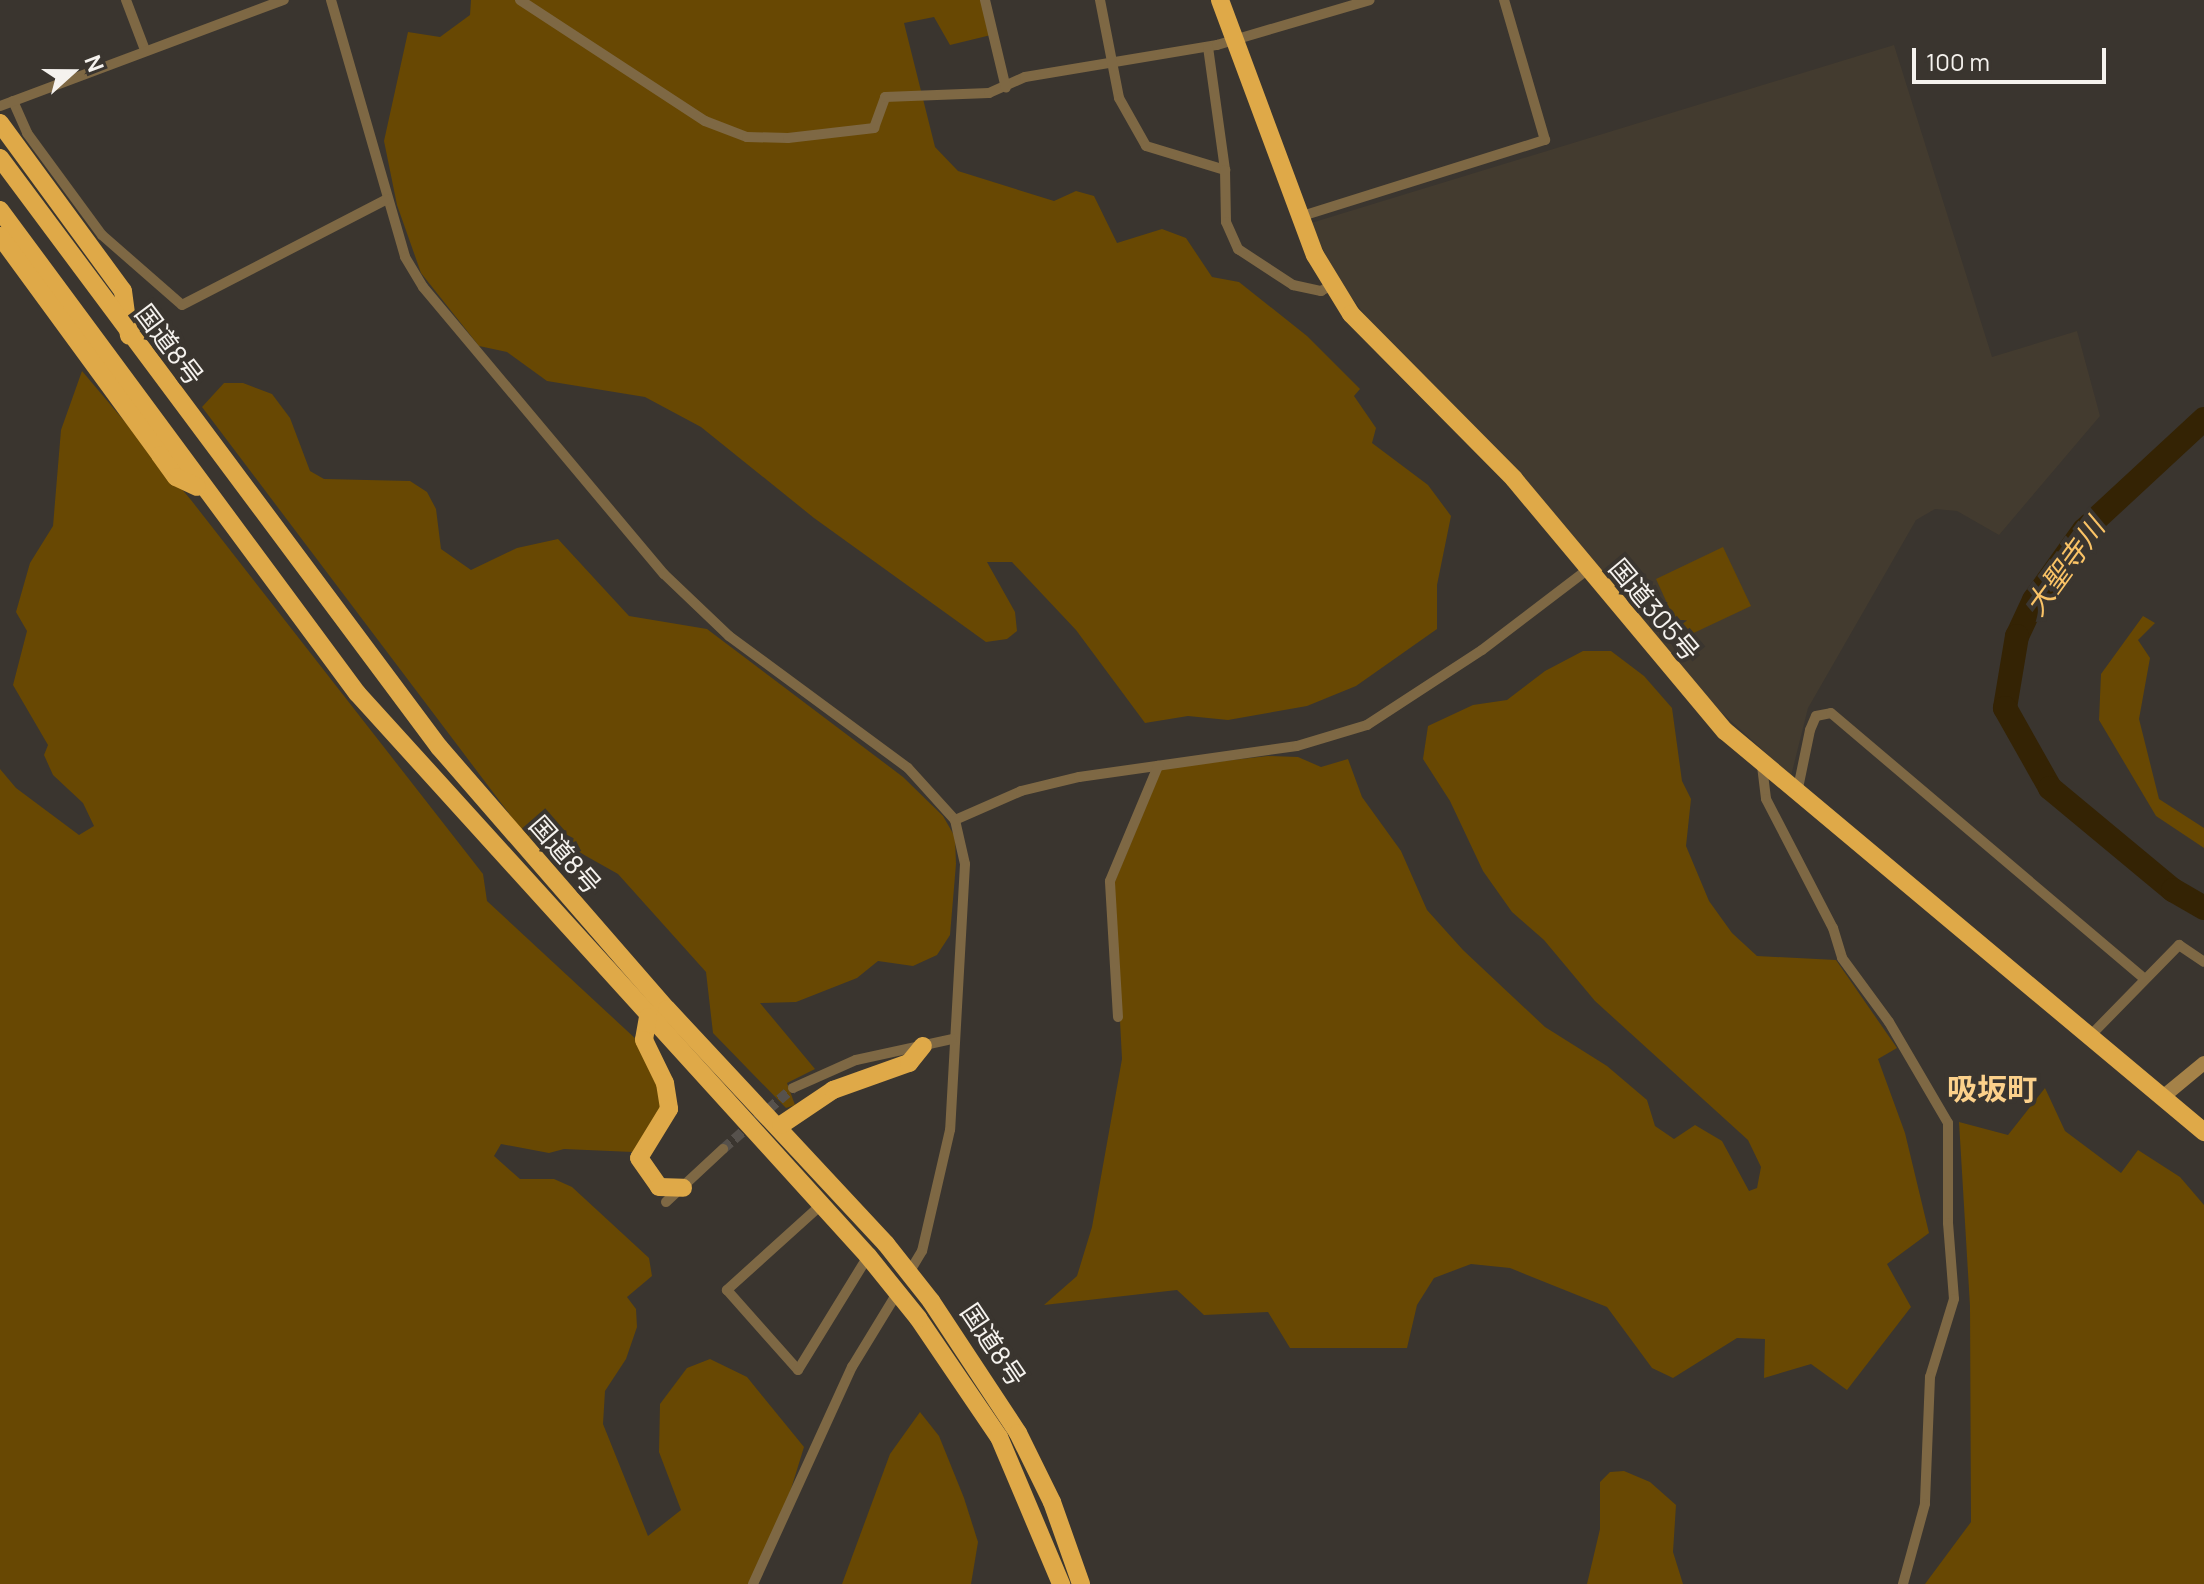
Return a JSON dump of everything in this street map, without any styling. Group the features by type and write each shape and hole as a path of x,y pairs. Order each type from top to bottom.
{"highway":[{"name":"国道305号","path":"1220,0 1231,40 1299,217 1330,286 1376,341 1514,479 1691,694 1762,766 2204,1132"},
{"path":"0,123 123,291 129,336"},
{"name":"国道8号","path":"0,158 129,336 439,747 667,1009 781,1125 886,1244 931,1301 1018,1433 1052,1502 1081,1584"},
{"name":"国道8号","path":"0,210 203,490 357,693 868,1256 918,1318 999,1437 1061,1584"},
{"path":"0,236 176,477 203,490"},
{"path":"648,1017 644,1040 665,1083 669,1109 663,1127 639,1158 659,1187 683,1188"},
{"path":"781,1125 833,1090 909,1063 923,1046"}],"street":[{"path":"126,0 145,50"},
{"path":"0,106 284,0"},
{"path":"331,0 387,199 411,271 664,574 729,636 908,768 955,820 965,864 952,1039 950,1130 922,1251 852,1367 753,1584"},
{"path":"520,0 661,96 747,137 853,133 874,128 885,97 1006,88 1025,77 1208,47 1370,0"},
{"path":"985,0 1006,88"},
{"path":"1100,0 1109,62 1119,98 1146,146 1225,170"},
{"path":"1299,217 1545,140 1504,0"},
{"path":"1208,47 1225,170 1226,222 1238,249 1293,285 1321,291 1330,286"},
{"path":"13,101 27,133 102,235 182,305 387,199"},
{"path":"955,820 1021,791 1158,766 1297,746 1367,725 1482,650 1587,570"},
{"path":"1796,794 1816,716 1831,713 2144,978"},
{"path":"1118,1017 1110,881 1158,766"},
{"path":"1762,766 1766,799 1833,928 1842,958 1889,1022 1948,1123 1948,1223 1954,1299 1930,1377 1925,1504 1903,1584"},
{"path":"2089,1037 2179,945 2204,962"},
{"path":"793,1088 856,1060 952,1039"},
{"path":"2164,1096 2204,1063"},
{"path":"666,1202 723,1149"},
{"path":"821,1205 727,1290 798,1370 868,1256"}],"shaded area":[{"path":"471,0 981,0 991,35 950,45 934,17 904,23 935,147 958,171 1054,201 1076,191 1094,196 1117,243 1162,229 1186,238 1212,277 1239,282 1307,336 1360,389 1354,396 1376,428 1372,443 1428,485 1451,516 1437,585 1437,629 1356,686 1307,706 1228,720 1188,716 1145,723 1076,630 1012,562 987,562 1015,612 1017,631 1007,639 986,642 814,518 701,427 645,397 547,381 507,352 479,346 421,273 397,205 384,141 408,32 440,37 470,15"},
{"path":"1894,45 1992,357 2077,331 2100,416 1999,535 1957,511 1935,509 1916,520 1808,708 1791,776 1695,688 1500,452 1371,323 1335,276 1311,223"},
{"path":"82,371 191,500 483,874 487,901 638,1041 663,1097 661,1119 633,1152 564,1149 549,1153 501,1144 494,1156 520,1179 554,1179 572,1187 649,1258 652,1276 627,1297 636,1309 637,1327 626,1359 605,1391 603,1424 648,1536 681,1510 659,1452 660,1404 687,1368 710,1359 747,1377 804,1447 783,1515 748,1584 0,1584 0,769 16,788 79,835 94,826 83,803 53,775 44,755 48,745 13,685 27,631 16,612 30,563 53,526 61,430"},
{"path":"224,383 243,383 272,394 290,418 310,471 324,479 410,481 427,492 436,509 441,549 471,570 517,548 558,539 629,616 707,629 903,777 943,816 955,837 956,864 950,935 937,955 913,966 878,961 857,978 796,1002 760,1003 815,1069 787,1083 795,1105 786,1108 713,1033 706,972 618,874 563,843 526,836 202,407"},
{"path":"1723,547 1751,606 1683,638 1656,579"},
{"path":"2143,616 2155,623 2138,640 2150,658 2139,719 2159,799 2204,828 2204,848 2156,816 2099,720 2101,674"},
{"path":"1583,651 1611,651 1644,676 1672,708 1682,781 1691,799 1686,846 1709,901 1732,933 1757,956 1836,960 1897,1048 1878,1059 1905,1133 1929,1233 1887,1264 1911,1307 1847,1390 1811,1364 1764,1378 1765,1339 1737,1338 1673,1378 1652,1368 1607,1307 1510,1268 1471,1264 1434,1278 1417,1305 1407,1348 1290,1348 1268,1312 1204,1315 1177,1290 1044,1305 1077,1276 1092,1227 1122,1059 1113,886 1162,768 1268,756 1298,757 1321,767 1348,759 1362,797 1401,851 1427,910 1463,950 1545,1027 1607,1066 1647,1100 1655,1126 1674,1139 1695,1125 1722,1141 1749,1191 1757,1188 1761,1167 1748,1140 1595,1001 1544,940 1512,912 1483,871 1450,801 1423,759 1428,726 1473,705 1507,700 1545,671"},
{"path":"2045,1088 2065,1131 2121,1173 2138,1150 2180,1177 2204,1205 2204,1584 1925,1584 1971,1522 1970,1306 1959,1122 2008,1135"},
{"path":"920,1412 939,1436 978,1542 971,1584 842,1584 890,1454"},
{"path":"1624,1471 1650,1482 1676,1505 1673,1552 1683,1584 1587,1584 1600,1529 1600,1482 1610,1472"}],"waterway":[{"name":"大聖寺川","path":"2204,419 2084,530 2034,600 2017,636 2005,708 2050,788 2173,890 2204,908"}],"tunnel":[{"path":"723,1149 793,1088"}],"district":[{"name":"吸坂町","path":"1992,1089"}]}
